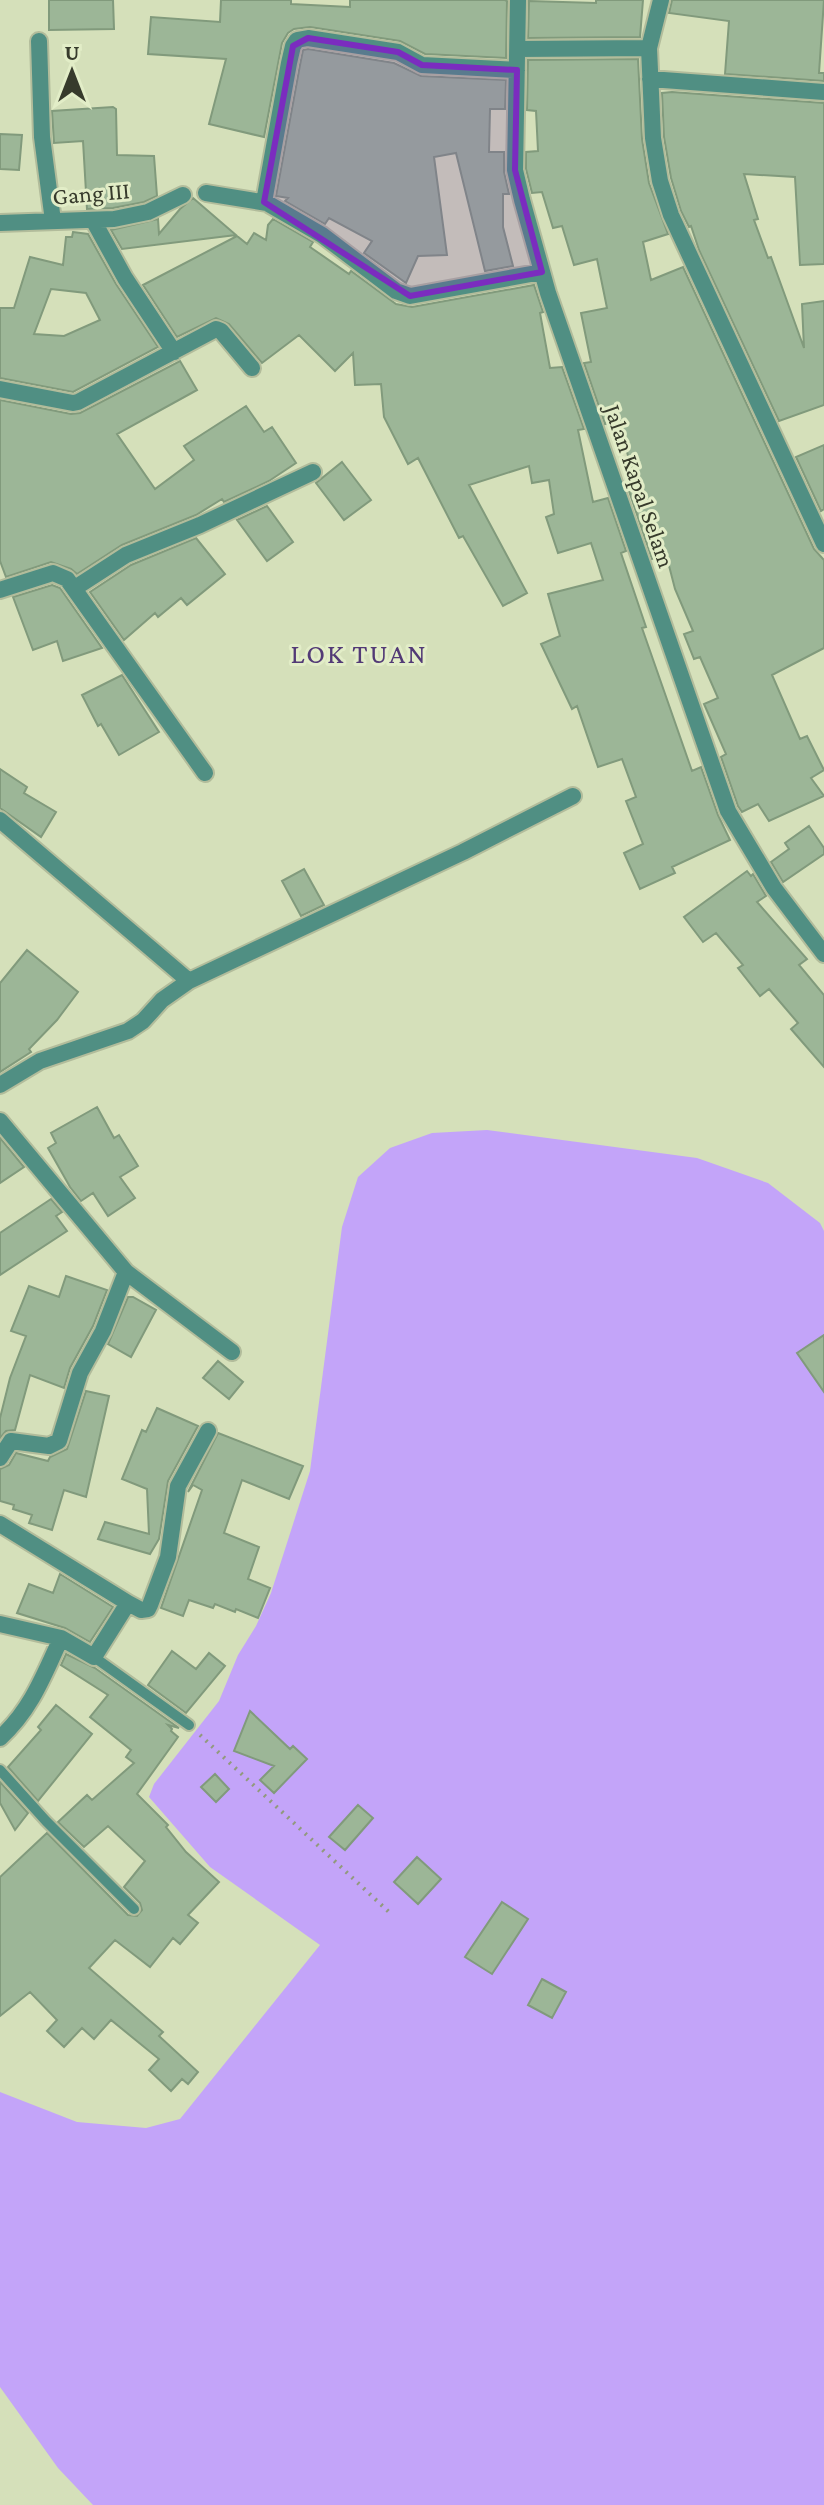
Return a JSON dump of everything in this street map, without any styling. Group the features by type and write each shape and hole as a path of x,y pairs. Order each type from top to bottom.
{"street":[{"name":"Jalan Kapal Selam","path":"518,0 515,170 542,272 728,811 774,888 824,954"},
{"path":"661,0 649,48 653,138 660,181 671,215 824,544"},
{"path":"264,202 289,63 297,40 308,38 398,52 422,65 517,70"},
{"path":"39,41 42,137 53,221"},
{"path":"518,49 649,48"},
{"path":"650,79 824,92"},
{"path":"206,193 264,202 322,235 404,295 423,295 542,272"},
{"name":"Gang III","path":"0,223 114,219 148,212 183,195"},
{"path":"93,220 125,278 174,352"},
{"path":"0,389 73,403 216,329 252,368"},
{"path":"75,588 126,555 313,472"},
{"path":"0,590 53,573 61,575 75,588 205,773"},
{"path":"0,1085 40,1061 128,1031 143,1021 162,1000 189,981 463,852 573,796"},
{"path":"0,820 189,981"},
{"path":"0,1121 126,1272 232,1352"},
{"path":"0,1458 11,1441 49,1446 59,1441 80,1373 103,1331 126,1272"},
{"path":"0,1524 141,1610 150,1605 168,1557 178,1486 208,1431"},
{"path":"0,1624 61,1638 94,1657 128,1603"},
{"path":"0,1738 15,1724 36,1695 61,1638"}],"lane":[{"path":"94,1657 189,1725"},
{"path":"0,1770 134,1909"}],"path":[{"path":"189,1725 390,1913"}],"highlighted area":[{"path":"308,38 398,52 422,65 517,70 515,170 542,272 410,296 264,202 293,46"}],"shaded area":[{"path":"487,1130 697,1158 768,1183 820,1223 824,1231 824,2505 93,2505 58,2468 0,2387 0,2092 77,2122 146,2128 180,2119 320,1945 210,1867 149,1797 154,1784 219,1701 238,1655 271,1593 310,1471 342,1227 358,1177 390,1148 432,1133"}],"building":[{"path":"49,0 113,0 114,29 49,30"},
{"path":"221,0 291,0 291,4 350,7 350,0 505,0 506,58 425,54 400,41 310,27 294,29 282,43 264,137 209,124 226,59 148,54 151,17 220,22"},
{"path":"596,0 643,0 640,37 528,38 529,1 596,3"},
{"path":"672,0 824,0 819,73 824,73 824,81 725,74 729,21 669,13"},
{"path":"303,50 394,63 421,76 506,80 505,109 490,109 489,152 504,152 509,194 503,194 503,227 513,266 485,271 456,153 434,157 447,255 418,256 406,283 364,253 372,241 329,218 325,224 285,201 288,198 276,196"},
{"path":"638,59 642,139 649,183 668,234 643,242 651,280 683,267 814,549 824,560 824,648 772,675 800,739 807,736 824,770 811,778 824,796 769,821 758,804 742,812 738,806 721,757 726,754 704,704 718,698 700,657 694,659 684,634 693,631 675,589 666,554 652,559 629,491 633,490 627,470 631,469 620,421 605,424 584,363 591,362 581,313 607,308 597,259 574,265 562,226 553,228 542,192 532,193 526,169 526,152 538,151 536,111 527,110 528,60"},
{"path":"662,93 824,103 824,264 800,265 795,177 744,174 758,219 754,220 804,348 802,304 824,301 824,405 779,421 699,250 691,226 681,211 664,137"},
{"path":"116,109 117,155 154,156 157,196 113,208 87,209 83,141 54,143 52,111"},
{"path":"0,134 22,135 19,170 0,169"},
{"path":"193,198 236,235 122,249 111,230 158,219 159,234"},
{"path":"273,219 313,242 310,247 349,274 351,271 396,304 412,307 534,285 543,312 540,313 550,368 562,367 584,429 578,430 593,502 608,498 626,551 621,553 646,627 642,628 692,771 701,767 730,840 672,867 675,873 640,889 624,853 643,844 626,801 636,797 622,759 598,767 577,706 572,709 541,644 560,636 548,594 603,580 591,543 558,553 546,517 554,514 549,480 532,483 529,466 469,485 527,593 503,606 463,536 459,538 418,458 408,464 384,417 381,384 355,385 353,353 335,371 299,335 262,363 229,324 216,318 177,337 143,285 237,236 247,244 254,233 266,240 268,225"},
{"path":"73,232 88,234 116,284 158,347 73,392 0,378 0,308 14,308 30,257 63,265 66,237 72,237","holes":["51,289 86,293 100,320 64,336 34,334"]},
{"path":"180,361 197,390 117,434 155,489 194,460 184,446 246,406 264,432 272,427 296,463 269,481 122,545 77,574 51,562 6,577 0,561 0,400 71,414 80,413"},
{"path":"824,445 824,509 821,511 796,457"},
{"path":"342,462 371,500 344,520 316,483"},
{"path":"267,506 293,542 267,561 237,520"},
{"path":"196,538 225,574 187,605 181,598 158,617 155,613 124,640 90,592 131,565"},
{"path":"52,585 60,588 102,648 63,661 57,641 33,650 13,597"},
{"path":"122,675 159,732 119,755 101,724 98,726 82,695"},
{"path":"0,769 27,787 24,793 56,812 41,837 0,808"},
{"path":"809,826 824,848 824,854 783,882 771,862 789,849 785,843"},
{"path":"304,869 324,905 301,916 282,881"},
{"path":"747,871 751,876 753,874 766,896 757,902 807,959 799,965 824,995 824,1067 791,1029 798,1023 769,989 760,996 738,968 743,965 716,933 703,942 684,917"},
{"path":"27,950 78,992 29,1049 31,1052 0,1072 0,983"},
{"path":"97,1107 114,1138 119,1135 138,1166 120,1177 135,1198 108,1216 93,1193 81,1201 48,1148 56,1143 51,1133"},
{"path":"0,1138 24,1167 0,1183"},
{"path":"51,1199 62,1212 56,1216 67,1231 0,1275 0,1233"},
{"path":"66,1276 107,1290 93,1326 70,1368 64,1388 30,1375 15,1430 6,1431 0,1438 0,1418 10,1378 26,1336 11,1331 29,1286 59,1297"},
{"path":"128,1297 156,1310 131,1357 108,1344"},
{"path":"824,1335 824,1392 797,1353"},
{"path":"218,1361 243,1382 229,1399 203,1378"},
{"path":"86,1391 109,1396 86,1497 64,1490 52,1530 29,1523 32,1515 0,1501 0,1469 9,1465 16,1453 48,1461 67,1449"},
{"path":"157,1408 198,1426 168,1481 159,1539 150,1554 98,1539 105,1522 149,1534 147,1489 122,1479 142,1430 146,1432"},
{"path":"218,1433 303,1466 289,1499 242,1480 224,1533 259,1547 248,1579 270,1588 258,1618 236,1609 235,1612 215,1604 213,1608 189,1600 183,1616 161,1608 202,1490 193,1485 188,1492"},
{"path":"60,1574 113,1607 90,1642 65,1628 17,1613 29,1584 53,1593"},
{"path":"172,1651 196,1669 209,1653 225,1666 186,1713 148,1685"},
{"path":"66,1654 95,1668 179,1728 168,1725 178,1737 137,1794 168,1825 166,1827 186,1852 219,1882 188,1915 198,1923 180,1944 173,1938 150,1967 115,1940 89,1968 163,2032 159,2036 198,2072 188,2084 182,2079 171,2091 149,2070 159,2059 111,2020 94,2039 82,2028 64,2047 47,2031 57,2020 30,1992 0,2016 0,1877 47,1833 128,1915 137,1916 142,1910 140,1903 124,1887 145,1861 108,1826 84,1847 58,1822 87,1795 92,1800 134,1763 126,1757 131,1750 90,1717 108,1695 61,1665"},
{"path":"56,1705 92,1734 38,1801 8,1767 41,1730 38,1727"},
{"path":"250,1711 290,1749 293,1746 307,1759 274,1793 260,1780 274,1766 234,1751"},
{"path":"215,1774 229,1789 216,1802 201,1787"},
{"path":"0,1782 28,1813 15,1830 0,1803"},
{"path":"358,1805 373,1818 345,1850 329,1837"},
{"path":"417,1857 441,1879 418,1904 394,1882"},
{"path":"502,1902 528,1919 492,1974 465,1957"},
{"path":"542,1979 566,1992 552,2018 528,2005"}],"district":[{"name":"LOK TUAN","path":"359,653"}]}
